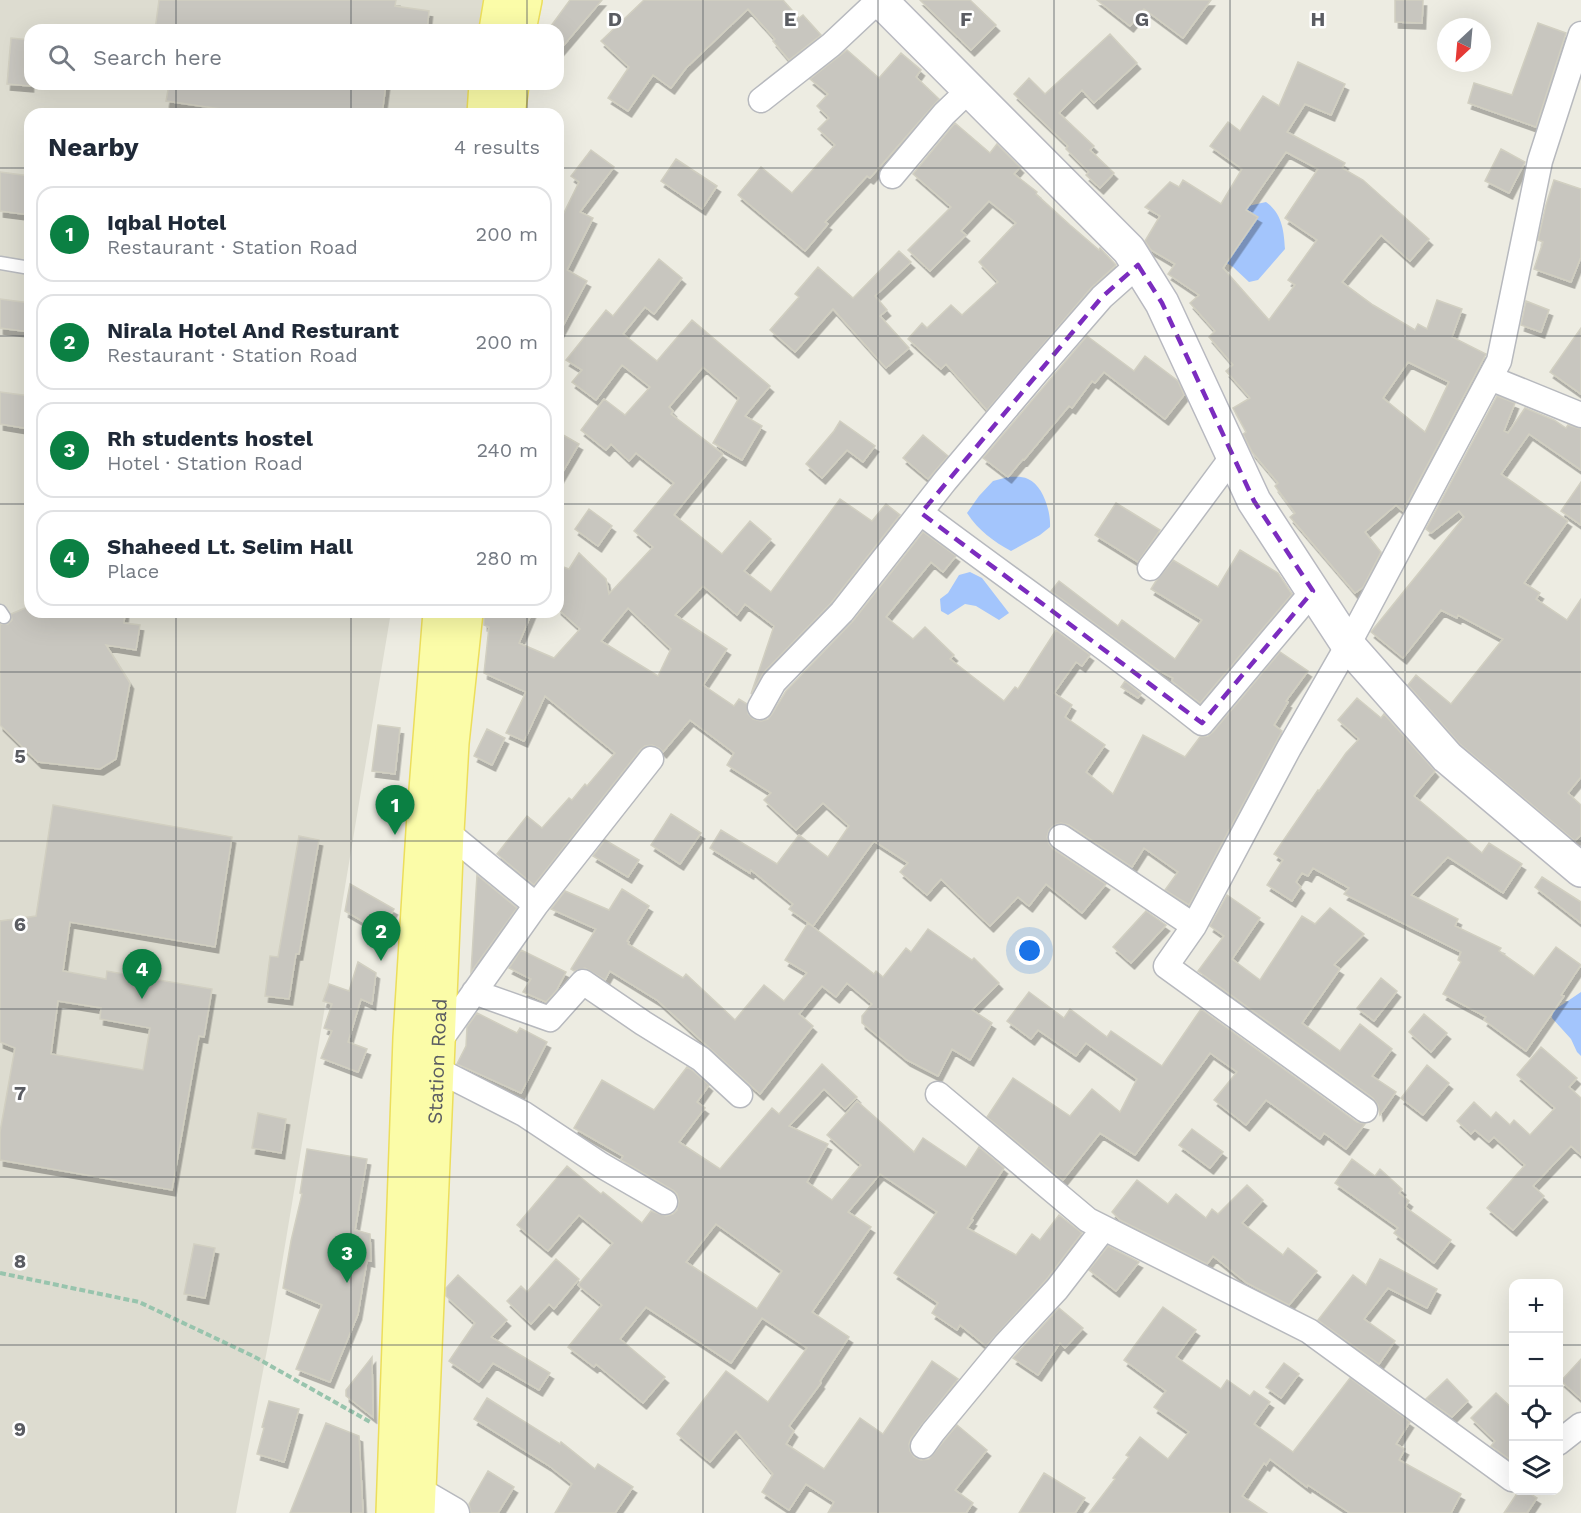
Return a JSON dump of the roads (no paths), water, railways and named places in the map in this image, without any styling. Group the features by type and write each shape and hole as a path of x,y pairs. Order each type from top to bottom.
{"main road":[{"path":"497,24 501,0"},
{"path":"520,24 525,0"},
{"path":"880,0 1128,250 1162,303 1254,501 1348,645 1447,757 1581,870"},
{"path":"484,108 486,90"},
{"path":"509,108 511,90"},
{"name":"Station Road","path":"410,1494 395,1436 410,1038 440,618"},
{"name":"Station Road","path":"393,1513 410,1494 438,1056 452,743 465,618"}],"street":[{"path":"761,100 831,45 880,0"},
{"path":"1365,1110 1166,966 1194,926 1289,747 1348,645 1499,361 1540,161 1581,34"},
{"path":"892,176 944,114 970,89"},
{"path":"760,706 774,682 842,612 953,472 1102,297 1138,265"},
{"path":"1490,378 1581,415"},
{"path":"1150,568 1233,456"},
{"path":"921,513 1025,592 1059,613 1202,723 1313,591"},
{"path":"651,759 536,905 474,992 438,1056 601,1165 665,1202"},
{"path":"447,832 536,905"},
{"path":"1061,837 1194,926"},
{"path":"474,992 550,1019 583,982 701,1059 740,1095"},
{"path":"938,1094 1088,1220 1309,1331 1509,1477"},
{"path":"923,1446 1005,1345 1057,1289 1104,1228"},
{"path":"1561,1441 1581,1425"},
{"path":"410,1494 454,1513"}],"lane":[{"path":"0,263 24,267"}],"water":[{"path":"1266,202 1279,217 1285,249 1258,280 1249,282 1233,267 1220,259 1219,249 1248,206"},
{"path":"1008,477 1026,478 1038,487 1045,500 1050,521 1050,527 1040,535 1011,551 987,535 967,513 993,481"},
{"path":"970,572 982,578 1009,613 999,620 976,606 965,604 948,615 941,611 940,599 948,593 959,575"},
{"path":"1581,992 1581,1056 1571,1039 1552,1018 1553,1011"}],"place":[{"name":"Iqbal Hotel","path":"395,835"},
{"name":"Nirala Hotel And Resturant","path":"381,961"},
{"name":"Shaheed Lt. Selim Hall","path":"142,999"},
{"name":"Rh students hostel","path":"347,1283"}]}
